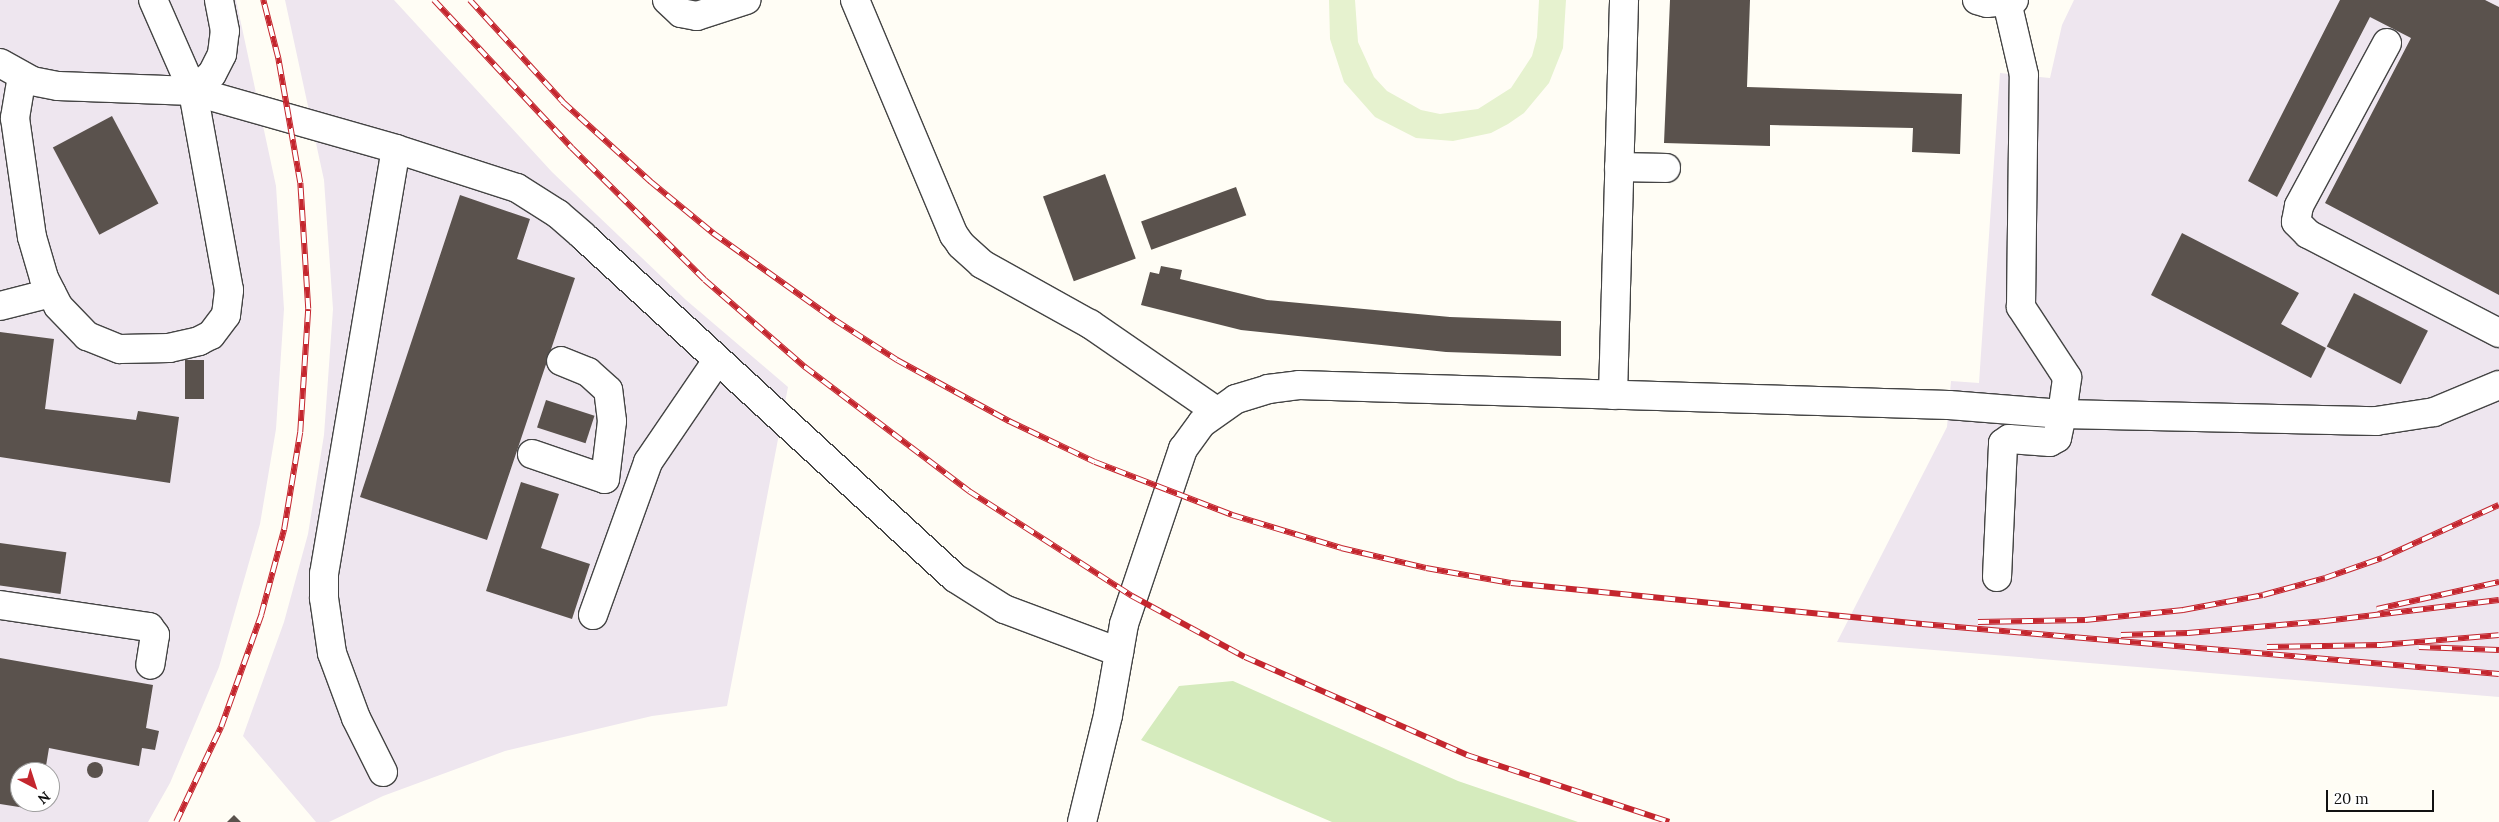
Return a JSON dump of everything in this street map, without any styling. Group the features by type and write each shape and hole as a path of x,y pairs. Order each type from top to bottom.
{"street":[{"path":"153,0 193,92 229,290 226,315 220,326 200,341 184,344 137,351 120,349 87,336 66,316 51,293 38,263 21,166 11,69 58,86 193,92 396,149 492,179 539,200 583,236 911,541 978,595 1030,620 1119,652"},
{"path":"193,92 212,74 222,54 225,31 219,0"},
{"path":"667,0 681,13 697,16 746,0"},
{"path":"856,0 954,235 961,245 982,264 1090,324 1216,411"},
{"path":"1613,395 1624,0"},
{"path":"1977,0 2011,1 2024,75 2021,307 2067,377 2058,438 2050,442 2009,439 2003,443 1997,577"},
{"path":"2387,43 2299,206 2296,222 2308,234 2499,333"},
{"path":"384,772 356,718 332,653 324,598 324,574 327,545 396,149"},
{"path":"1618,167 1666,168"},
{"path":"0,306 51,293"},
{"path":"561,361 588,372 608,390 612,421 604,478"},
{"path":"593,615 636,489 657,446 717,361"},
{"path":"1084,813 1108,715 1119,652 1132,596 1183,449 1194,432 1216,411 1252,392 1299,384 1949,405 2062,414 2376,421 2434,412 2499,384"},
{"path":"532,454 636,489"},
{"path":"0,605 149,627 155,636 150,665"}],"shaded area":[{"path":"0,0 236,0 276,186 284,309 276,429 260,524 219,667 170,783 148,822 0,822"},
{"path":"285,0 394,0 552,172 686,300 788,387 727,706 652,716 505,751 383,796 329,822 316,822 243,736 284,622 308,534 324,435 333,309 324,180"},
{"path":"2074,0 2499,0 2499,697 1837,642 1947,427 1951,381 1979,383 2000,73 2050,78 2062,25"}],"green space":[{"path":"1329,0 1355,0 1358,42 1374,77 1387,91 1421,110 1440,114 1478,109 1511,88 1532,56 1537,37 1539,0 1566,0 1563,48 1549,83 1524,113 1508,124 1491,133 1453,141 1416,138 1375,117 1344,82 1330,39"},
{"path":"1233,681 1458,781 1578,822 1332,822 1141,740 1179,686"}],"building":[{"path":"1670,0 1750,0 1747,87 1962,94 1960,154 1912,152 1913,128 1770,125 1770,146 1664,143"},
{"path":"2340,0 2485,0 2499,7 2499,295 2325,203 2411,38 2370,17 2277,197 2248,181"},
{"path":"112,116 158,203 99,235 53,147"},
{"path":"1105,174 1136,259 1074,281 1043,197"},
{"path":"1236,187 1246,215 1151,250 1141,222"},
{"path":"460,195 530,219 517,259 575,278 487,540 360,497"},
{"path":"2182,233 2299,293 2281,324 2326,348 2311,378 2151,295"},
{"path":"1161,266 1182,270 1180,279 1267,300 1450,317 1561,321 1561,356 1446,352 1241,330 1141,305 1150,272 1159,274"},
{"path":"2354,293 2428,331 2401,384 2327,346"},
{"path":"0,332 54,339 45,409 136,420 138,411 179,417 170,483 0,457"},
{"path":"185,360 204,360 204,399 185,399"},
{"path":"546,400 595,416 586,443 537,428"},
{"path":"521,482 559,494 541,548 590,564 572,619 486,591"},
{"path":"0,543 66,552 61,594 0,585"},
{"path":"0,658 153,685 146,728 159,731 155,750 142,748 139,766 49,748 47,762 10,762 10,806 0,804"},
{"path":"95,762 103,770 95,778 87,770"},
{"path":"234,815 241,822 227,822"}],"railway":[{"path":"176,822 221,727 261,615 284,529 300,432 308,309 300,183 278,58 263,0"},
{"path":"434,0 572,148 705,280 805,367 969,491 1132,596 1245,657 1467,755 1669,822"},
{"path":"470,0 563,102 650,181 713,233 835,320 897,360 1009,421 1095,462 1232,515 1341,548 1426,568 1511,583 1922,624 2499,674"},
{"path":"1978,622 2085,620 2183,610 2263,595 2325,578 2382,558 2499,505"},
{"path":"2377,609 2499,582"},
{"path":"2121,635 2188,633 2325,621 2499,600"},
{"path":"2267,647 2381,645 2499,635"},
{"path":"2419,647 2499,650"}]}
